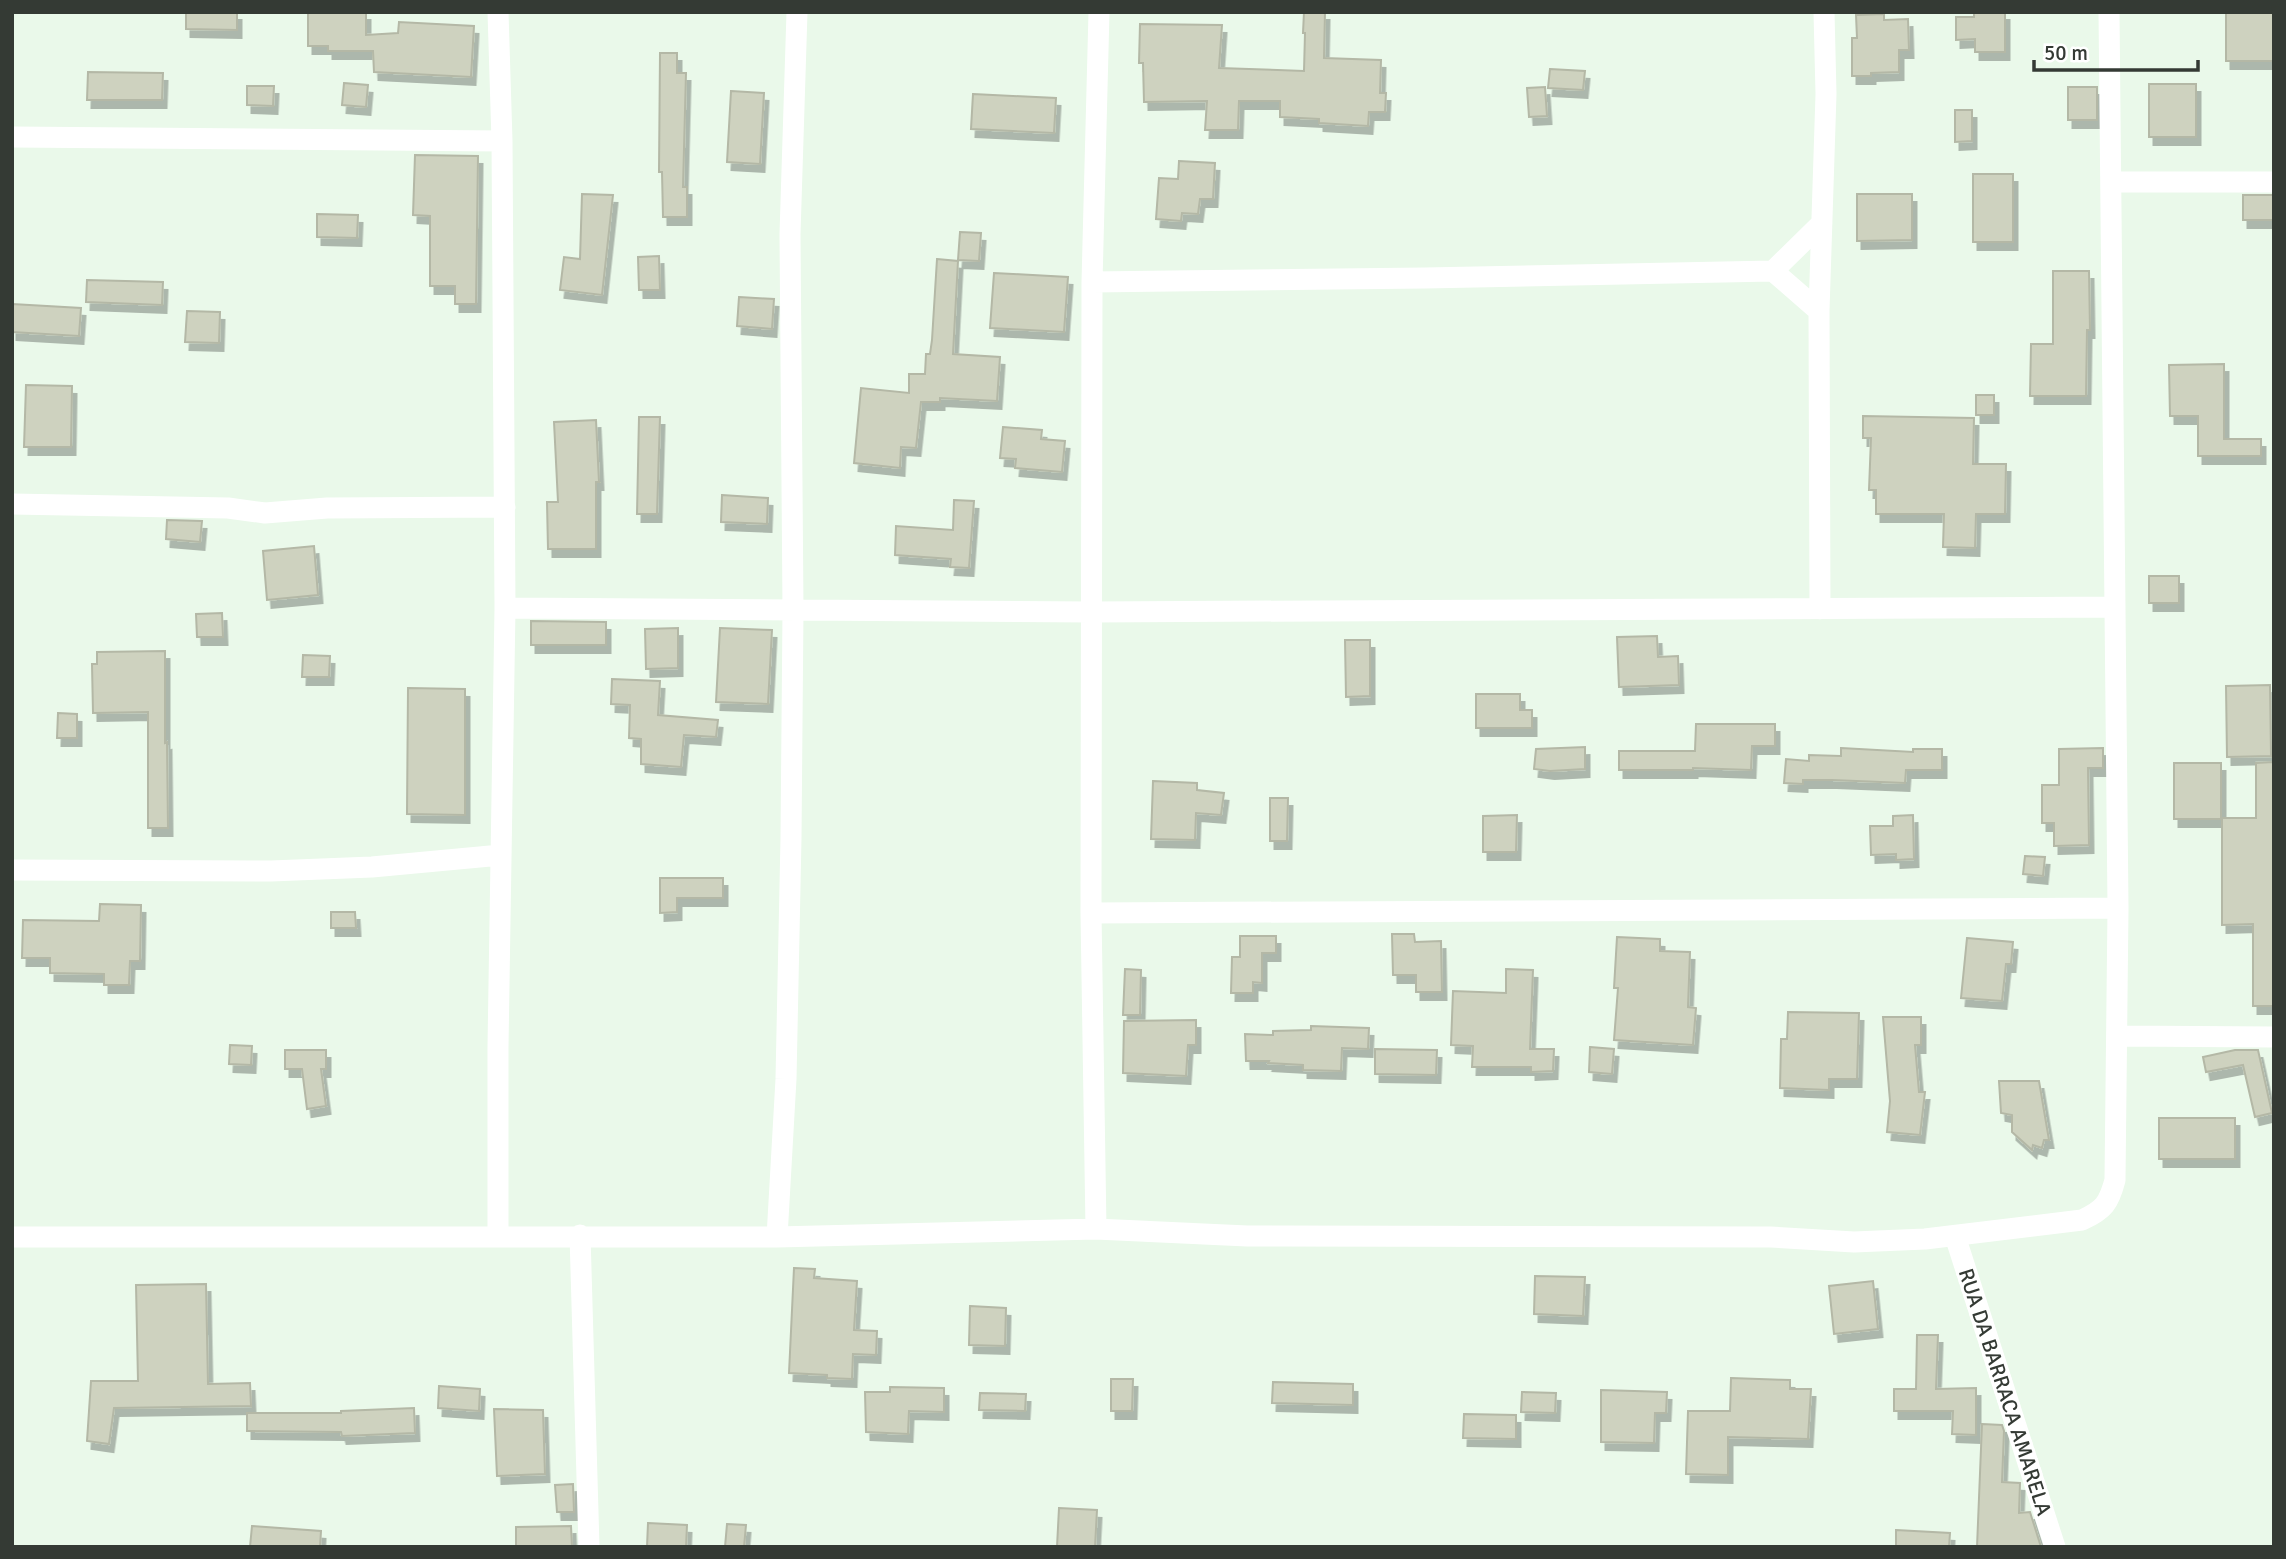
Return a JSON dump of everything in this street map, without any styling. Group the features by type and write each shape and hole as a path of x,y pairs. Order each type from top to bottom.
{"street":[{"path":"498,12 502,141 505,507 498,1237"},
{"path":"777,1237 786,1079 791,838 793,610 790,234 797,12"},
{"path":"1096,1230 1091,914 1092,282 1099,12"},
{"path":"1820,609 1819,311 1826,94 1824,12"},
{"path":"12,1237 777,1237 1096,1230 1247,1236 1771,1237 1854,1242 1955,1236 2082,1220 2100,1212 2110,1197 2115,1180 2118,908 2109,12"},
{"path":"12,137 502,141"},
{"path":"2112,182 2274,182"},
{"path":"1773,271 1822,223"},
{"path":"1092,282 1773,271 1819,311"},
{"path":"12,504 228,508 265,513 327,508 505,507"},
{"path":"505,608 1092,612 2114,607"},
{"path":"12,870 271,871 372,867 501,855"},
{"path":"1091,914 2118,908"},
{"path":"2117,1036 2274,1037"},
{"path":"580,1236 589,1547"},
{"name":"RUA DA BARRACA AMARELA","path":"1955,1236 2055,1547"}],"building":[{"path":"186,12 237,12 237,30 186,29"},
{"path":"366,12 366,35 398,33 399,22 474,26 471,77 374,72 373,51 328,51 328,46 308,46 308,13"},
{"path":"1304,12 1325,12 1324,58 1381,60 1380,93 1386,93 1385,112 1369,112 1368,126 1280,117 1280,101 1239,101 1238,130 1205,130 1207,101 1144,102 1143,63 1139,63 1140,24 1222,25 1219,68 1304,71"},
{"path":"1974,12 2005,12 2005,52 1975,52 1975,39 1956,40 1956,17 1974,17"},
{"path":"2226,12 2274,12 2274,61 2226,61"},
{"path":"1884,14 1884,20 1908,19 1909,50 1899,50 1899,72 1852,76 1852,38 1857,38 1856,15"},
{"path":"660,53 677,53 677,73 686,73 683,187 687,187 687,217 663,217 662,172 659,172"},
{"path":"1550,69 1585,71 1583,90 1548,88"},
{"path":"88,72 163,73 162,100 87,100"},
{"path":"344,83 368,85 366,107 342,105"},
{"path":"2149,84 2196,84 2196,137 2149,137"},
{"path":"247,86 274,86 273,106 247,105"},
{"path":"1545,87 1547,116 1529,117 1527,88"},
{"path":"2068,87 2097,87 2097,120 2068,120"},
{"path":"731,91 764,93 760,164 727,162"},
{"path":"973,94 1056,98 1054,133 971,129"},
{"path":"1955,110 1972,110 1972,141 1955,142"},
{"path":"415,155 478,156 476,304 455,304 455,286 430,286 430,216 413,215"},
{"path":"1179,161 1215,163 1213,199 1200,199 1198,214 1182,213 1181,221 1156,219 1159,178 1178,179"},
{"path":"1973,174 2013,174 2013,242 1973,242"},
{"path":"582,194 613,195 602,295 560,290 564,257 580,259"},
{"path":"1857,194 1912,194 1912,240 1857,241"},
{"path":"2243,195 2274,195 2274,220 2243,220"},
{"path":"317,214 358,215 357,238 317,237"},
{"path":"960,232 981,233 979,261 958,260"},
{"path":"659,256 660,290 639,290 638,257"},
{"path":"937,259 958,261 953,354 1000,357 997,401 940,398 940,402 921,402 916,448 901,447 900,468 854,463 861,388 909,393 909,374 925,374 926,354 930,354 932,340"},
{"path":"2053,271 2089,271 2090,330 2087,330 2086,396 2030,396 2031,344 2053,344"},
{"path":"994,273 1068,277 1064,332 990,328"},
{"path":"87,280 163,282 162,305 86,302"},
{"path":"739,297 774,299 772,329 737,326"},
{"path":"12,304 81,308 79,336 12,332"},
{"path":"187,311 220,312 219,343 185,342"},
{"path":"2224,364 2224,439 2261,439 2261,456 2198,456 2198,416 2170,416 2169,365"},
{"path":"26,385 72,386 71,447 24,447"},
{"path":"1976,395 1994,395 1994,415 1976,415"},
{"path":"1863,416 1974,418 1973,464 2006,464 2005,514 1976,514 1975,548 1943,547 1944,514 1876,514 1876,490 1869,490 1871,438 1863,438"},
{"path":"639,417 660,417 657,514 637,514"},
{"path":"596,420 599,482 596,482 596,549 548,549 547,502 558,502 554,422"},
{"path":"1003,427 1042,430 1041,439 1065,441 1062,472 1015,468 1016,459 1000,458"},
{"path":"722,495 768,498 767,524 721,522"},
{"path":"954,500 974,501 969,568 950,567 951,559 895,555 896,526 953,530"},
{"path":"167,520 202,521 200,542 166,539"},
{"path":"314,546 318,595 267,600 263,551"},
{"path":"2149,576 2179,576 2179,603 2149,603"},
{"path":"222,613 223,637 197,637 196,614"},
{"path":"531,621 606,622 606,645 531,645"},
{"path":"678,628 678,668 646,669 645,629"},
{"path":"720,628 772,630 768,704 716,702"},
{"path":"1657,636 1658,657 1678,656 1679,685 1619,687 1617,637"},
{"path":"1345,640 1370,640 1370,696 1346,697"},
{"path":"165,651 168,828 148,828 148,712 93,713 92,664 97,664 97,652"},
{"path":"303,655 330,656 329,677 302,677"},
{"path":"612,679 660,681 658,715 718,720 716,737 684,735 681,767 641,764 641,739 629,738 630,705 611,704"},
{"path":"2270,685 2271,756 2227,757 2226,686"},
{"path":"408,688 465,689 465,815 407,814"},
{"path":"1476,694 1520,694 1520,710 1532,710 1532,728 1476,728"},
{"path":"58,713 77,714 77,738 57,738"},
{"path":"1696,724 1775,724 1775,746 1752,746 1751,770 1619,770 1619,751 1695,751"},
{"path":"1585,747 1585,769 1534,769 1536,749"},
{"path":"1841,748 1913,752 1913,749 1942,749 1942,770 1906,770 1905,783 1803,780 1803,784 1784,783 1786,759 1809,761 1809,755 1841,756"},
{"path":"2103,748 2103,768 2088,768 2089,845 2054,846 2054,823 2042,823 2042,785 2059,785 2059,749"},
{"path":"2273,762 2273,1006 2253,1006 2253,924 2222,925 2222,818 2256,818 2256,763"},
{"path":"2174,763 2221,763 2221,819 2174,819"},
{"path":"1153,781 1197,783 1197,790 1224,793 1221,815 1196,813 1195,840 1151,839"},
{"path":"1270,798 1288,798 1287,841 1270,841"},
{"path":"1517,815 1516,852 1483,852 1483,816"},
{"path":"1913,815 1914,859 1896,860 1896,854 1871,855 1870,826 1893,826 1893,816"},
{"path":"2025,856 2045,857 2043,876 2023,874"},
{"path":"660,878 723,878 723,898 677,898 677,912 660,913"},
{"path":"100,904 141,905 140,961 130,961 129,985 104,985 104,974 50,973 50,958 22,958 23,920 99,921"},
{"path":"331,912 355,912 356,928 331,928"},
{"path":"1392,934 1414,934 1415,942 1441,941 1442,992 1416,992 1416,975 1393,975"},
{"path":"1240,936 1276,936 1276,953 1262,953 1262,983 1253,982 1253,993 1231,993 1232,957 1240,957"},
{"path":"1617,937 1660,939 1660,951 1690,952 1688,1007 1696,1008 1693,1045 1614,1040 1618,988 1614,988"},
{"path":"1967,938 2013,942 2011,964 2006,964 2002,1001 1961,998"},
{"path":"1125,969 1141,970 1140,1015 1123,1015"},
{"path":"1506,969 1533,970 1530,1049 1554,1049 1553,1071 1531,1072 1531,1067 1472,1067 1473,1046 1451,1045 1453,991 1506,993"},
{"path":"1788,1012 1859,1013 1857,1079 1829,1079 1829,1090 1780,1088 1781,1039 1787,1039"},
{"path":"1883,1017 1921,1017 1921,1045 1915,1045 1919,1092 1925,1092 1920,1135 1887,1132 1890,1101"},
{"path":"1196,1020 1196,1045 1188,1045 1186,1076 1123,1073 1124,1021"},
{"path":"1311,1026 1369,1028 1368,1049 1342,1048 1341,1071 1303,1070 1303,1065 1246,1061 1245,1034 1273,1035 1273,1031 1311,1030"},
{"path":"230,1045 252,1046 251,1065 229,1064"},
{"path":"1590,1047 1614,1049 1612,1074 1589,1072"},
{"path":"1375,1049 1437,1050 1436,1075 1375,1074"},
{"path":"285,1050 326,1050 326,1069 321,1069 326,1106 307,1109 302,1069 285,1069"},
{"path":"2235,1050 2258,1050 2272,1113 2255,1117 2243,1065 2206,1072 2203,1057"},
{"path":"1999,1081 2039,1081 2049,1140 2044,1140 2042,1148 2033,1145 2032,1150 2012,1132 2012,1115 2001,1113"},
{"path":"2159,1118 2235,1118 2235,1159 2159,1159"},
{"path":"794,1268 815,1269 814,1278 857,1281 854,1330 877,1331 876,1355 853,1354 852,1379 789,1373"},
{"path":"1535,1276 1585,1277 1583,1316 1534,1314"},
{"path":"1873,1281 1878,1329 1834,1334 1829,1286"},
{"path":"206,1284 208,1384 250,1383 251,1406 114,1408 109,1444 87,1441 91,1381 138,1381 136,1285"},
{"path":"970,1306 1006,1308 1005,1346 969,1345"},
{"path":"1917,1335 1938,1335 1936,1389 1976,1388 1976,1435 1952,1434 1953,1411 1894,1411 1894,1389 1916,1389"},
{"path":"1731,1378 1790,1380 1790,1389 1811,1389 1808,1439 1728,1437 1728,1475 1686,1474 1688,1411 1730,1411"},
{"path":"1111,1379 1133,1379 1132,1411 1111,1411"},
{"path":"1273,1382 1353,1384 1353,1405 1272,1403"},
{"path":"439,1386 480,1389 479,1411 438,1408"},
{"path":"890,1387 944,1388 944,1412 909,1411 908,1434 866,1432 865,1392 890,1392"},
{"path":"1601,1390 1667,1392 1666,1413 1655,1413 1654,1443 1601,1442"},
{"path":"1522,1392 1556,1393 1555,1413 1521,1412"},
{"path":"980,1393 1026,1394 1025,1411 979,1410"},
{"path":"414,1408 415,1433 342,1436 341,1432 247,1431 247,1413 341,1413"},
{"path":"494,1409 543,1410 545,1474 497,1476"},
{"path":"1464,1414 1516,1415 1516,1439 1463,1438"},
{"path":"1982,1424 2002,1425 2002,1482 2020,1483 2019,1513 2030,1512 2041,1547 1977,1547"},
{"path":"573,1484 574,1512 557,1512 555,1485"},
{"path":"1059,1508 1097,1510 1095,1547 1057,1547"},
{"path":"648,1523 687,1525 686,1547 647,1547"},
{"path":"727,1524 746,1525 744,1547 725,1547"},
{"path":"252,1526 321,1531 320,1547 250,1547"},
{"path":"571,1526 572,1547 516,1547 516,1527"},
{"path":"1896,1530 1950,1533 1949,1547 1896,1547"}]}
